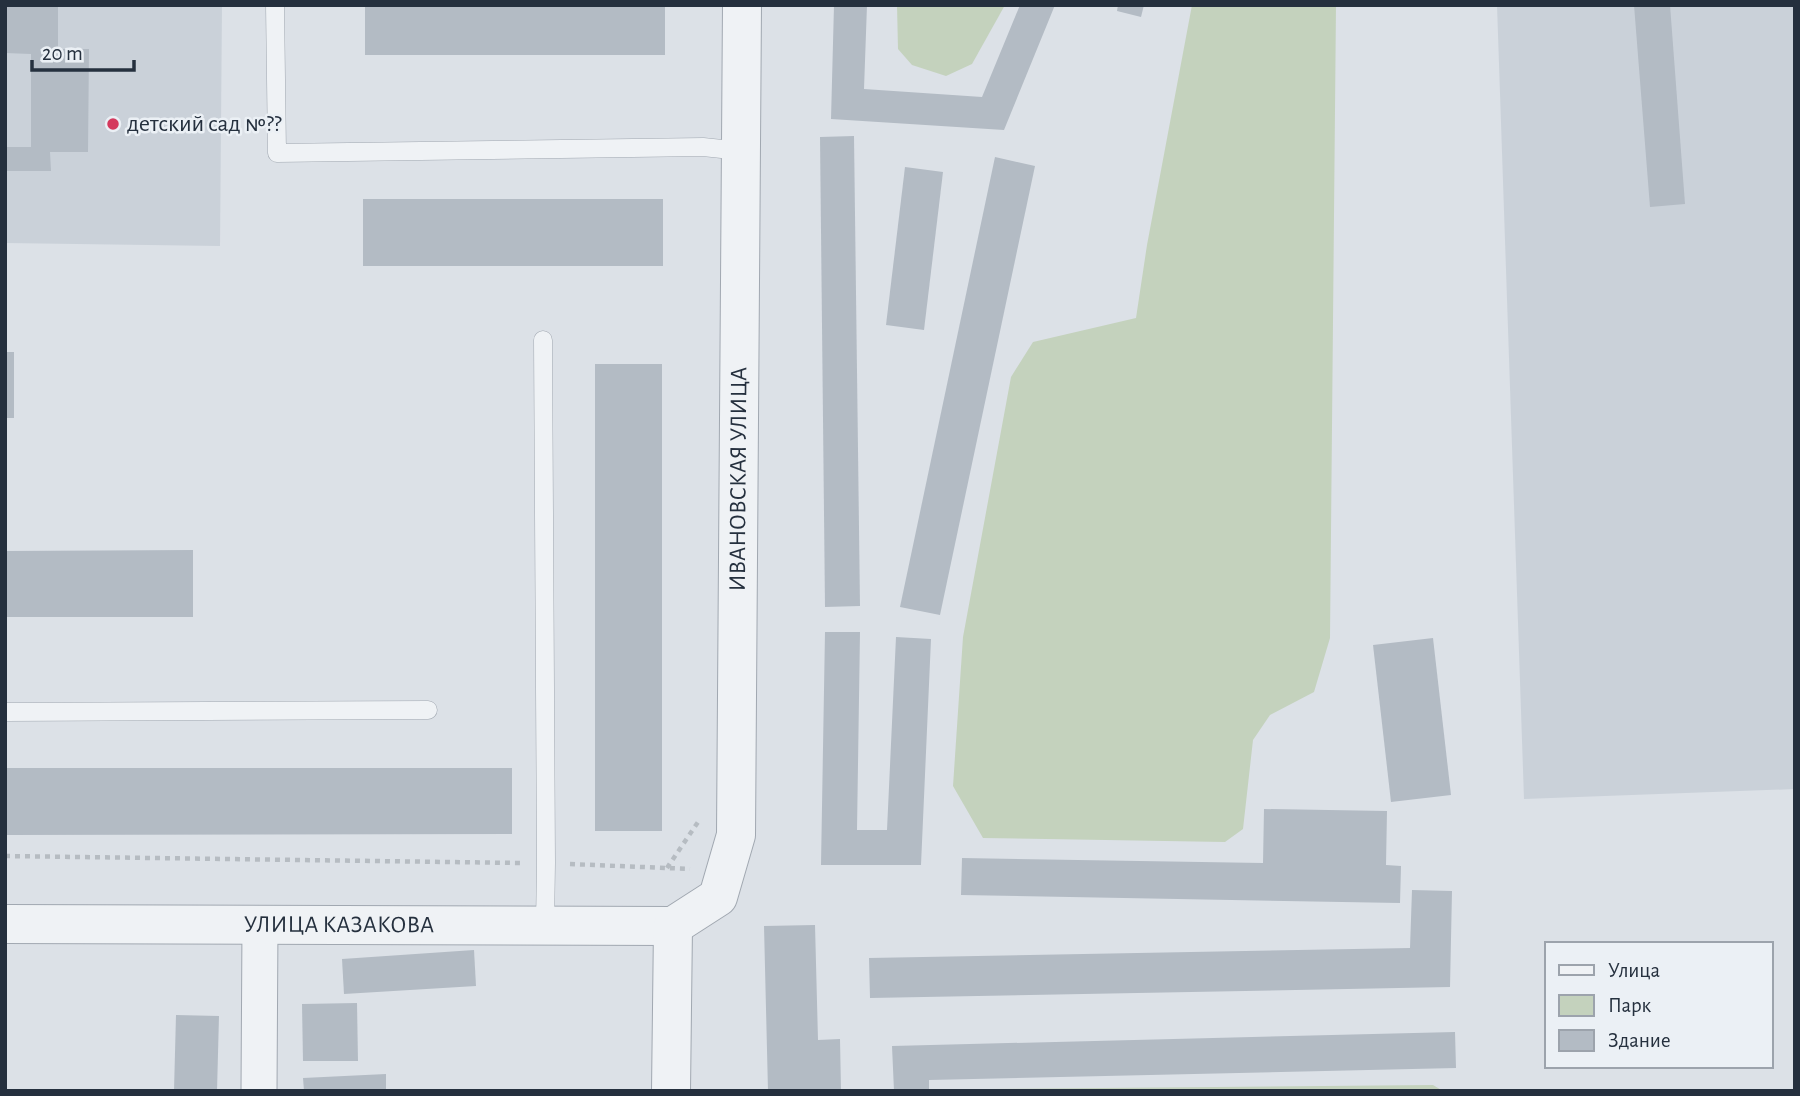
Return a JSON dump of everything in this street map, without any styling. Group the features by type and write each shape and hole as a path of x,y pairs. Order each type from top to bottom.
{"street":[{"name":"ИВАНОВСКАЯ УЛИЦА","path":"673,926 718,897 736,835 742,5"},
{"name":"УЛИЦА КАЗАКОВА","path":"5,925 673,926"},
{"path":"259,1091 260,925"},
{"path":"671,1091 673,926"}],"lane":[{"path":"275,5 277,153 703,147 741,151"},
{"path":"543,340 545,926"},
{"path":"5,712 428,710"}],"path":[{"path":"5,856 546,863 726,871"}],"shaded area":[{"name":"детский сад №??","path":"5,5 222,5 220,246 5,243"},
{"path":"1497,5 1795,5 1795,789 1524,799"}],"green space":[{"path":"897,5 1005,5 972,64 946,76 912,65 898,49"},
{"path":"1192,5 1336,5 1330,638 1314,692 1270,715 1253,740 1243,829 1225,842 983,838 953,786 963,637 1011,377 1033,342 1136,318"},
{"path":"1433,1085 1443,1091 984,1091 987,1089"}],"building":[{"path":"5,5 58,5 58,49 89,49 88,152 50,152 51,171 5,171 5,147 31,147 31,54 5,53"},
{"path":"365,5 665,5 665,55 365,55"},
{"path":"834,5 867,5 864,89 982,97 1020,5 1055,5 1004,130 831,119"},
{"path":"1118,5 1144,5 1141,17 1117,11"},
{"path":"1634,5 1670,5 1685,204 1650,207"},
{"path":"854,136 860,606 825,607 820,137"},
{"path":"995,157 1035,166 940,615 900,607"},
{"path":"905,167 943,172 924,330 886,325"},
{"path":"363,199 663,199 663,266 363,266"},
{"path":"5,352 14,352 14,418 5,418"},
{"path":"595,364 662,364 662,831 595,831"},
{"path":"193,550 193,617 5,617 5,551"},
{"path":"825,632 860,632 857,830 887,830 896,637 931,639 921,865 821,865"},
{"path":"1433,638 1451,795 1391,802 1373,645"},
{"path":"5,768 512,768 512,834 5,835"},
{"path":"1264,809 1387,811 1386,865 1401,866 1400,903 961,895 962,858 1263,863"},
{"path":"1412,890 1452,891 1450,987 870,998 869,958 1410,948"},
{"path":"815,925 818,1040 840,1039 841,1091 768,1091 764,926"},
{"path":"474,950 476,986 344,994 342,959"},
{"path":"357,1003 358,1061 303,1061 302,1004"},
{"path":"176,1015 219,1016 217,1091 174,1091"},
{"path":"1455,1032 1456,1068 929,1080 929,1091 894,1091 892,1046"},
{"path":"386,1074 386,1091 304,1091 303,1078"}],"place":[{"name":"детский сад №??","path":"113,124"}]}
